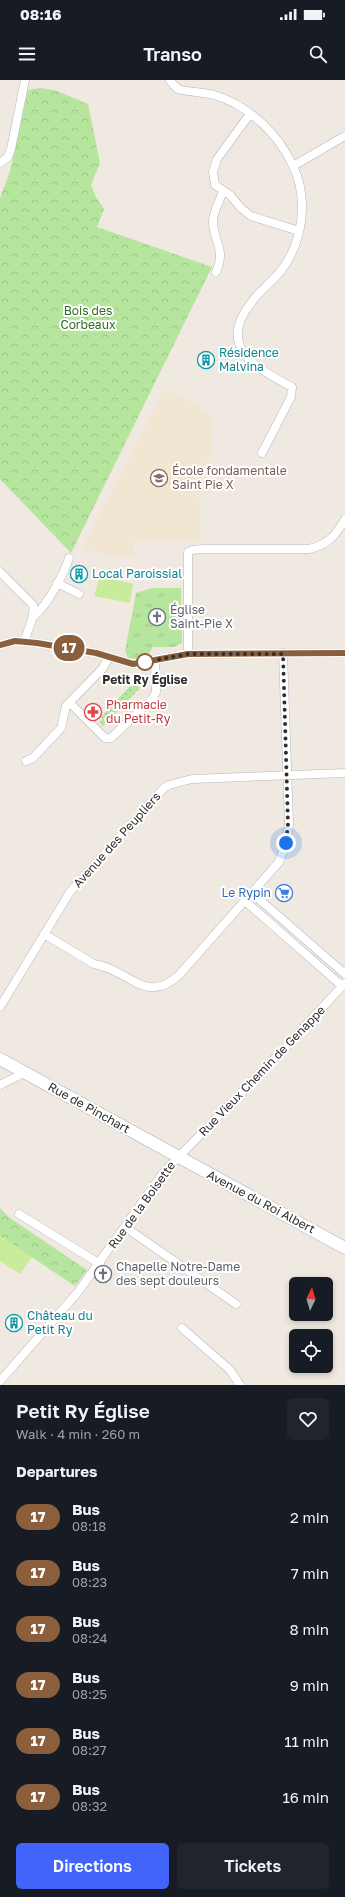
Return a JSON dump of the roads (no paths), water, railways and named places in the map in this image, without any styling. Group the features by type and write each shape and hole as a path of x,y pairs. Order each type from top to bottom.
{"main road":[{"name":"Rue de Pinchart","path":"0,1059 177,1157"},
{"name":"Avenue du Roi Albert","path":"177,1157 345,1248"}],"street":[{"path":"0,163 8,157 11,149 25,80"},
{"path":"170,80 178,89 216,95 236,104 268,128 280,144 293,166 302,201 296,244 286,264 280,272 255,297 244,313 237,334 239,345 246,356 262,371 292,387 291,397 262,452"},
{"path":"250,114 235,136 220,152 213,172 215,185 230,195 241,208 251,216 299,231"},
{"path":"293,166 345,136"},
{"path":"216,272 220,258 220,249 214,232 213,221 215,211 224,191"},
{"path":"188,654 188,552 203,549 309,548 320,546 336,535 345,519"},
{"path":"25,641 34,616 44,606 66,569 69,558"},
{"path":"0,572 32,603 34,616"},
{"path":"57,583 79,594"},
{"path":"0,645 15,641 25,641 82,650 133,664 175,655 188,654 345,653"},
{"path":"44,934 94,964 121,974 144,987 160,988 170,983 180,975 279,862 286,843 288,824 283,654"},
{"path":"26,761 33,758 61,728 65,708 102,669 109,657"},
{"path":"70,704 105,738 111,738 150,699 153,698 156,692 155,660"},
{"name":"Avenue des Peupliers","path":"0,1007 77,883 164,788 169,785 192,779 345,773"},
{"path":"252,893 345,974"},
{"path":"245,901 344,984"},
{"path":"295,944 303,936"},
{"name":"Rue Vieux Chemin de Genappe","path":"177,1157 286,1046 344,984"},
{"path":"0,1085 24,1073"},
{"name":"Rue de la Boisette","path":"0,1381 69,1303 100,1264 163,1173 177,1157"},
{"path":"19,1214 100,1264"},
{"path":"125,1227 236,1304"},
{"path":"182,1328 230,1370 240,1385"}],"place":[{"name":"Résidence Malvina","path":"206,360"},
{"name":"École fondamentale Saint Pie X","path":"159,478"},
{"name":"Local Paroissial","path":"79,574"},
{"name":"Église Saint-Pie X","path":"157,617"},
{"name":"Petit Ry Église","path":"145,662"},
{"name":"Pharmacie du Petit-Ry","path":"93,712"},
{"name":"Le Rypin","path":"284,893"},
{"name":"Chapelle Notre-Dame des sept douleurs","path":"103,1274"},
{"name":"Château du Petit Ry","path":"14,1323"}],"park label":[{"name":"Bois des Corbeaux","path":"88,318"}]}
